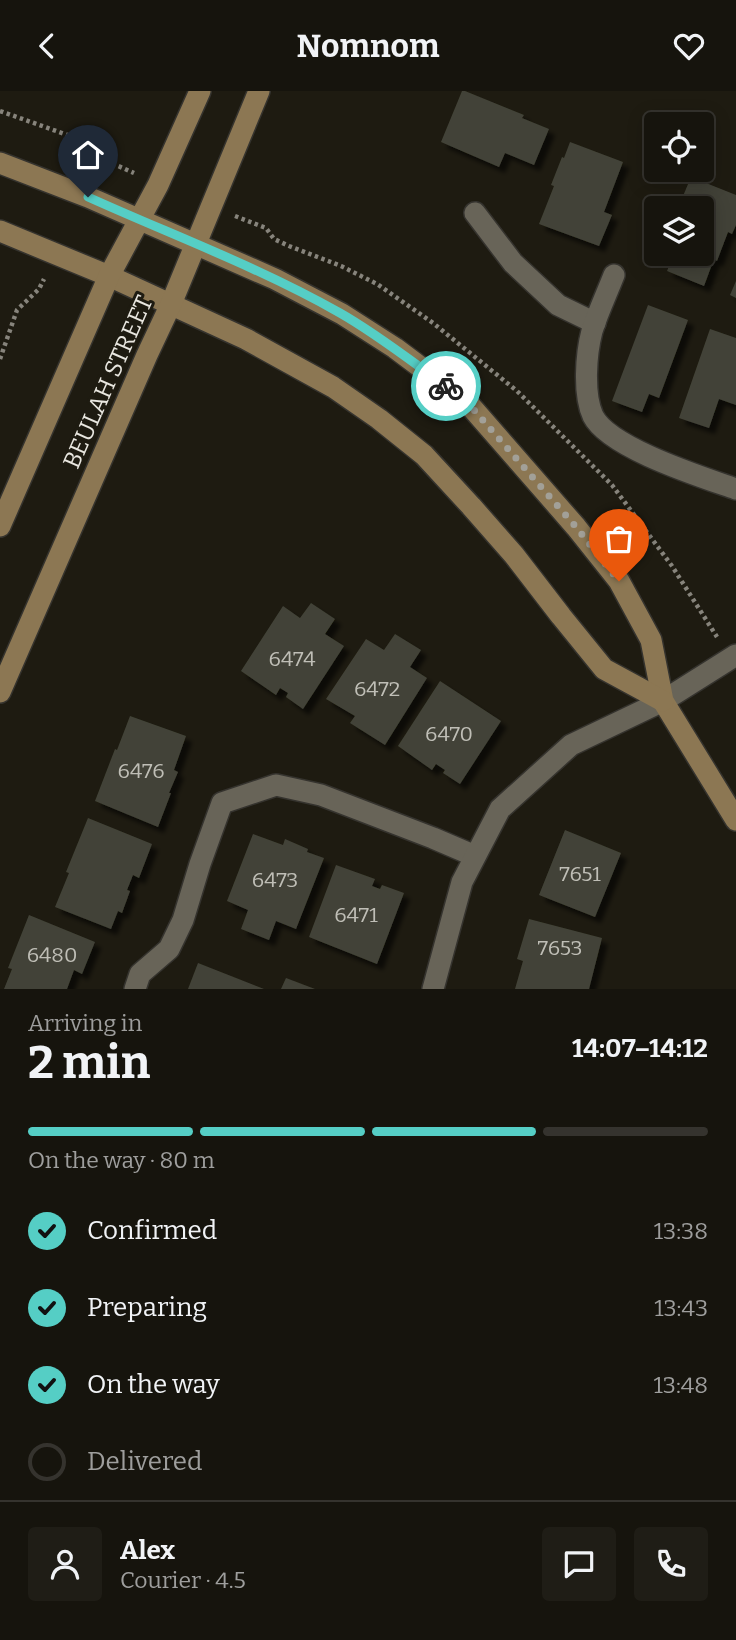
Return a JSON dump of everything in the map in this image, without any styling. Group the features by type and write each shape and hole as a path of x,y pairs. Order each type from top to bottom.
{"street":[{"name":"BEULAH STREET","path":"0,526 109,276 158,184 200,91"},
{"name":"BEULAH STREET","path":"0,692 171,304 259,91"},
{"path":"0,163 88,197 275,279 342,314 395,348 467,402 576,527 619,581 651,640 663,701 736,820"},
{"path":"475,213 513,263 558,305 595,323"},
{"path":"0,231 109,276 246,339 333,387 379,419 424,455 514,555 604,669 663,701"},
{"path":"614,275 592,333 586,394 594,418 609,434 646,455 736,489"},
{"path":"433,989 462,882 500,809 571,745 663,701 736,655"},
{"path":"135,989 140,974 169,949 183,919 222,803 276,785 321,795 475,856"}],"path":[{"path":"0,111 90,143 107,161"},
{"path":"0,359 17,310 39,289"}],"building":[{"path":"462,91 524,115 522,118 549,129 534,165 505,153 499,167 441,142"},
{"path":"570,142 623,162 604,212 612,215 599,246 539,224 554,186 551,185"},
{"path":"689,182 704,182 736,195 736,225 732,234 728,232 717,261 714,259 714,196 683,196"},
{"path":"669,266 711,266 704,286 667,271"},
{"path":"736,281 736,298 730,295"},
{"path":"648,305 688,320 659,398 649,394 642,412 612,401"},
{"path":"710,329 736,338 736,405 719,399 709,428 679,418"},
{"path":"311,603 335,619 325,634 344,646 303,709 286,697 288,693 280,688 276,695 241,671 283,606 300,618"},
{"path":"395,634 421,650 410,667 427,678 385,745 350,723 355,716 326,699 366,639 384,650"},
{"path":"440,681 501,721 460,784 443,773 445,770 436,764 432,770 398,746"},
{"path":"130,716 186,736 174,770 178,772 158,827 95,801"},
{"path":"88,818 152,844 139,878 133,875 122,913 118,911 111,929 55,907"},
{"path":"565,830 621,853 595,917 539,895"},
{"path":"253,834 283,845 285,839 324,858 296,929 276,921 269,940 241,929 248,910 227,901"},
{"path":"336,865 375,879 372,886 380,889 382,885 404,893 377,964 309,937"},
{"path":"29,915 95,942 82,974 74,970 67,989 4,989 12,969 8,968"},
{"path":"529,919 602,938 589,989 515,989 523,961 517,959"},
{"path":"198,963 264,989 188,989"},
{"path":"286,978 315,989 281,989"}],"way so far":[{"path":"446,386 467,402 576,527 619,581"}],"route":[{"path":"88,197 275,279 342,314 395,348 446,386"}]}
